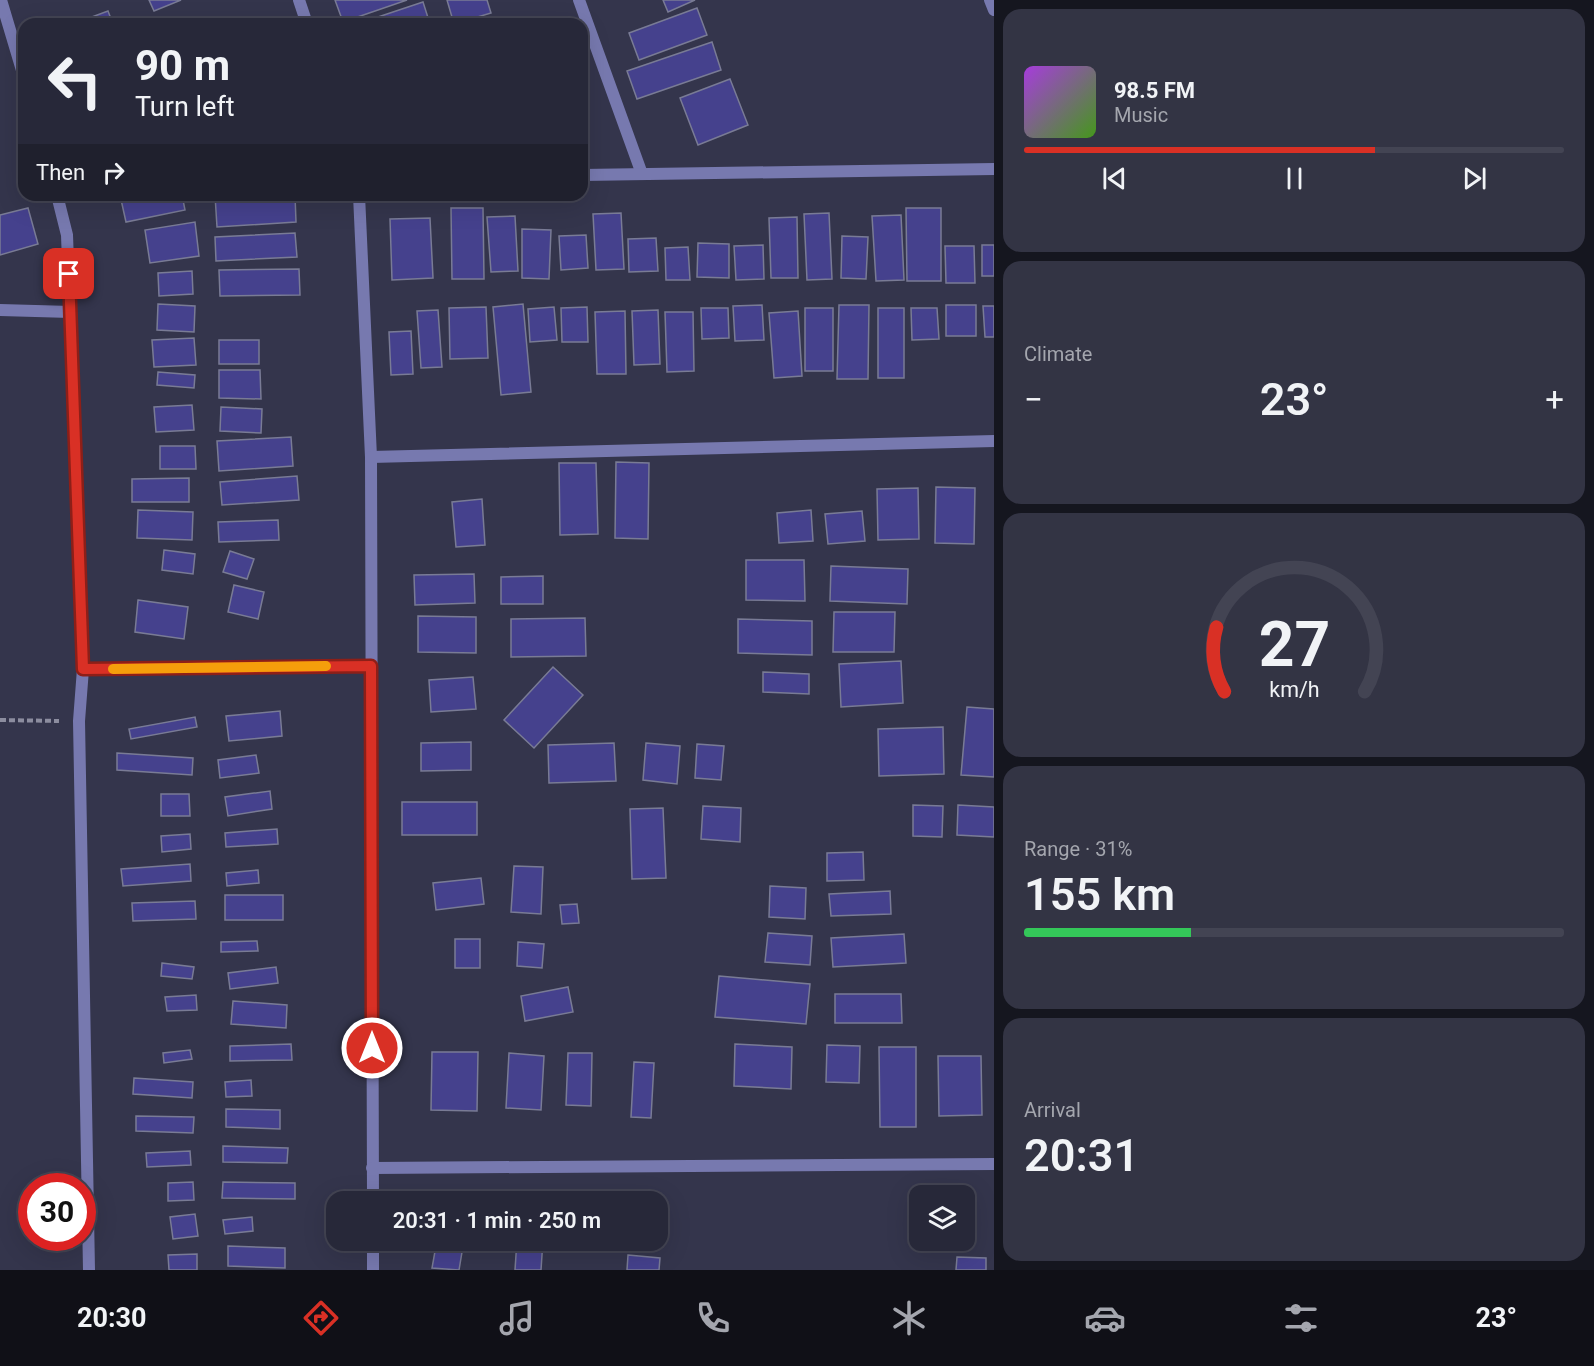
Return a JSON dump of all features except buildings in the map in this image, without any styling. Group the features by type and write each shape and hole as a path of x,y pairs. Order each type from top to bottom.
{"street":[{"path":"1,0 18,57"},
{"path":"299,0 305,18"},
{"path":"579,0 586,18"},
{"path":"990,0 994,10"},
{"path":"588,25 642,174"},
{"path":"588,175 994,169"},
{"path":"58,201 67,235 83,669 79,721 89,1270"},
{"path":"359,201 371,457 373,1191"},
{"path":"0,310 71,312"},
{"path":"371,457 994,441"},
{"path":"83,669 371,666"},
{"path":"372,1168 994,1164"},
{"path":"373,1251 373,1270"}],"path":[{"path":"0,720 79,721"}],"slow traffic":[{"path":"113,669 326,666"}],"route":[{"path":"69,274 83,669 371,666 372,1048"}]}
